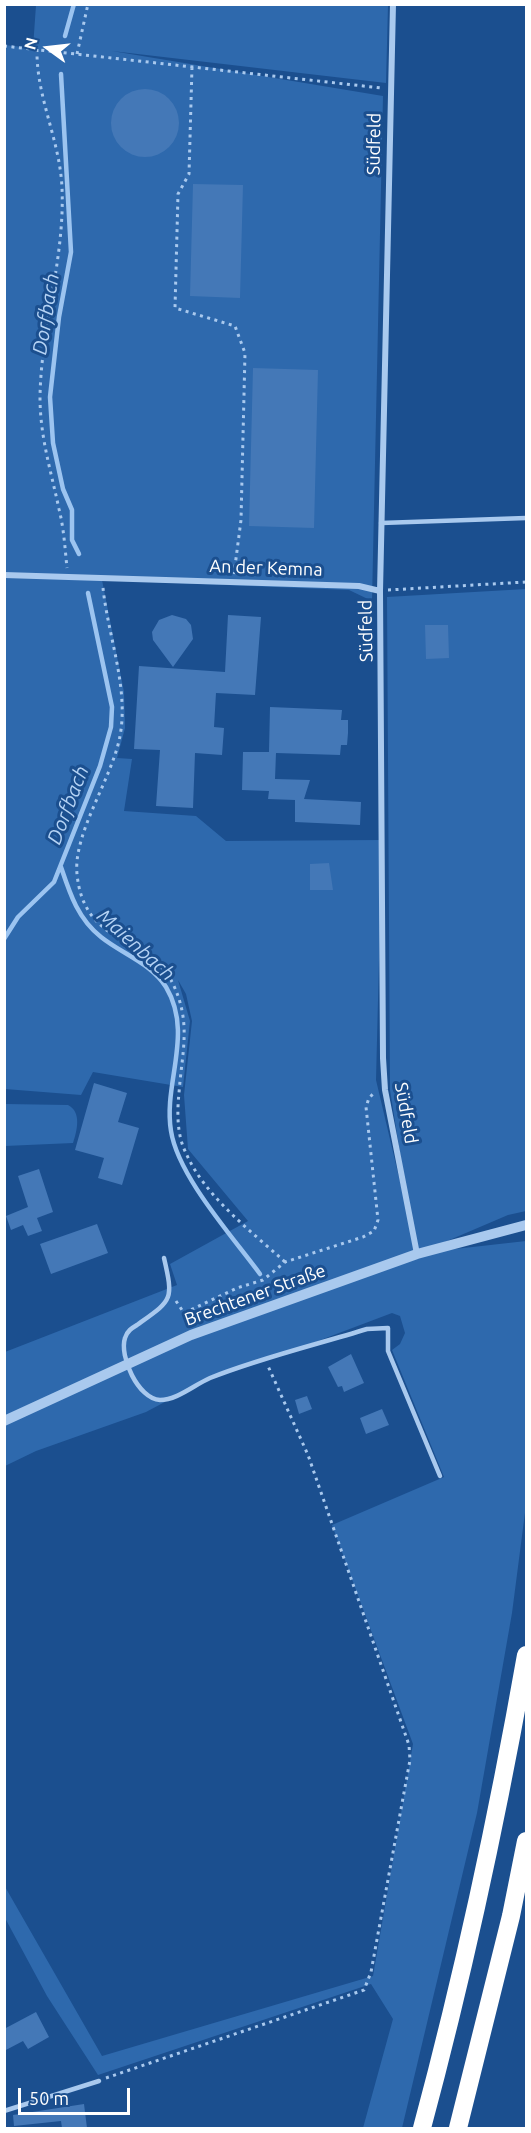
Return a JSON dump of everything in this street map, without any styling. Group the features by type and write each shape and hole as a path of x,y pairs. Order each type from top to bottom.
{"highway":[{"path":"422,2128 474,1922 504,1780 526,1655"},
{"path":"458,2128 511,1916 526,1841"}],"street":[{"name":"Südfeld","path":"393,4 380,591 385,1090 417,1254"},
{"name":"An der Kemna","path":"4,575 359,586 380,591"},
{"name":"Brechtener Straße","path":"4,1421 191,1335 417,1254 526,1225"}],"lane":[{"path":"381,523 526,518"},
{"path":"164,1258 171,1289 169,1297 164,1305 129,1330 123,1349 126,1364 135,1382 148,1396 158,1400 170,1398 210,1378 367,1329 388,1328 388,1351 440,1476"},
{"path":"4,2111 99,2081"}],"path":[{"path":"76,54 88,4"},
{"path":"4,46 390,89"},
{"path":"37,49 36,73 58,154 62,188 60,236 40,396 44,449 60,510 66,558"},
{"path":"192,67 189,174 178,194 175,308 235,326 245,353 241,520 233,582"},
{"path":"380,591 526,582"},
{"path":"102,587 120,684 122,721 114,761 76,862 81,894 99,926 160,966 171,980 186,1022 178,1112 180,1137 185,1152 223,1204 285,1262"},
{"path":"169,1297 184,1312 237,1288 263,1280 285,1262 363,1237 374,1231 378,1220 366,1107 375,1091 385,1090"},
{"path":"99,2081 364,1990 371,1972 410,1760 405,1728 308,1455 265,1361"}],"shaded area":[{"path":"36,5 388,5 386,83 112,51 383,96 372,601 349,590 102,580 124,692 125,728 117,758 132,759 124,811 196,816 226,841 382,840 376,1080 414,1241 390,1090 387,597 526,589 526,1211 508,1215 419,1253 526,1241 526,1505 512,1613 477,1813 402,2128 363,2128 393,2019 371,1984 98,2075 47,1996 5,1918 4,1885 102,2056 373,1976 413,1744 332,1525 444,1477 392,1350 400,1344 405,1333 400,1316 392,1313 265,1361 210,1378 146,1412 36,1451 5,1466 5,1352 177,1285 170,1264 248,1221 188,1149 184,1095 192,1021 186,994 178,980 190,1021 183,1087 93,1072 81,1095 5,1089 4,45 33,48"},
{"path":"5,1104 68,1105 77,1117 73,1143 5,1146"}],"building":[{"path":"145,89 158,92 169,99 176,110 179,123 176,136 169,147 158,154 145,157 132,154 121,147 114,136 111,123 114,110 121,99 132,92"},
{"path":"193,184 243,185 240,298 190,296"},
{"path":"253,368 318,370 314,528 249,526"},
{"path":"172,615 186,619 191,625 193,639 173,667 153,640 152,632 159,620"},
{"path":"228,615 261,617 255,695 216,693 214,727 224,728 222,755 195,753 193,808 156,806 160,750 134,749 139,666 225,672"},
{"path":"425,625 448,625 449,658 426,659"},
{"path":"270,707 342,710 341,720 348,720 348,733 347,745 341,745 340,755 276,753 275,779 310,780 304,799 361,802 360,825 295,822 295,800 268,799 269,791 242,790 243,752 269,752"},
{"path":"329,863 333,890 310,890 310,864"},
{"path":"94,1083 127,1093 118,1122 139,1128 122,1185 98,1178 104,1158 75,1150"},
{"path":"39,1169 53,1212 37,1218 42,1231 28,1236 23,1225 11,1230 6,1216 28,1207 18,1176"},
{"path":"97,1224 108,1253 51,1274 40,1244"},
{"path":"351,1354 364,1383 344,1392 342,1386 338,1387 328,1367"},
{"path":"307,1396 312,1409 299,1414 295,1400"},
{"path":"382,1409 389,1425 366,1434 360,1418"},
{"path":"36,2012 49,2037 28,2049 23,2041 4,2051 4,2029"},
{"path":"84,2104 87,2128 62,2128 61,2121 14,2126 13,2115"}],"waterway":[{"name":"Dorfbach","path":"65,36 74,4"},
{"name":"Dorfbach","path":"61,74 71,252 59,317 50,397 53,443 63,489 72,510 72,540 79,554"},
{"name":"Dorfbach","path":"4,939 18,917 54,882 100,766 111,727 112,707 88,593"},
{"name":"Maienbach","path":"61,867 72,896 86,922 109,943 152,971 166,987 174,1005 177,1023 178,1041 170,1113 171,1131 176,1149 195,1186 260,1274"}]}
